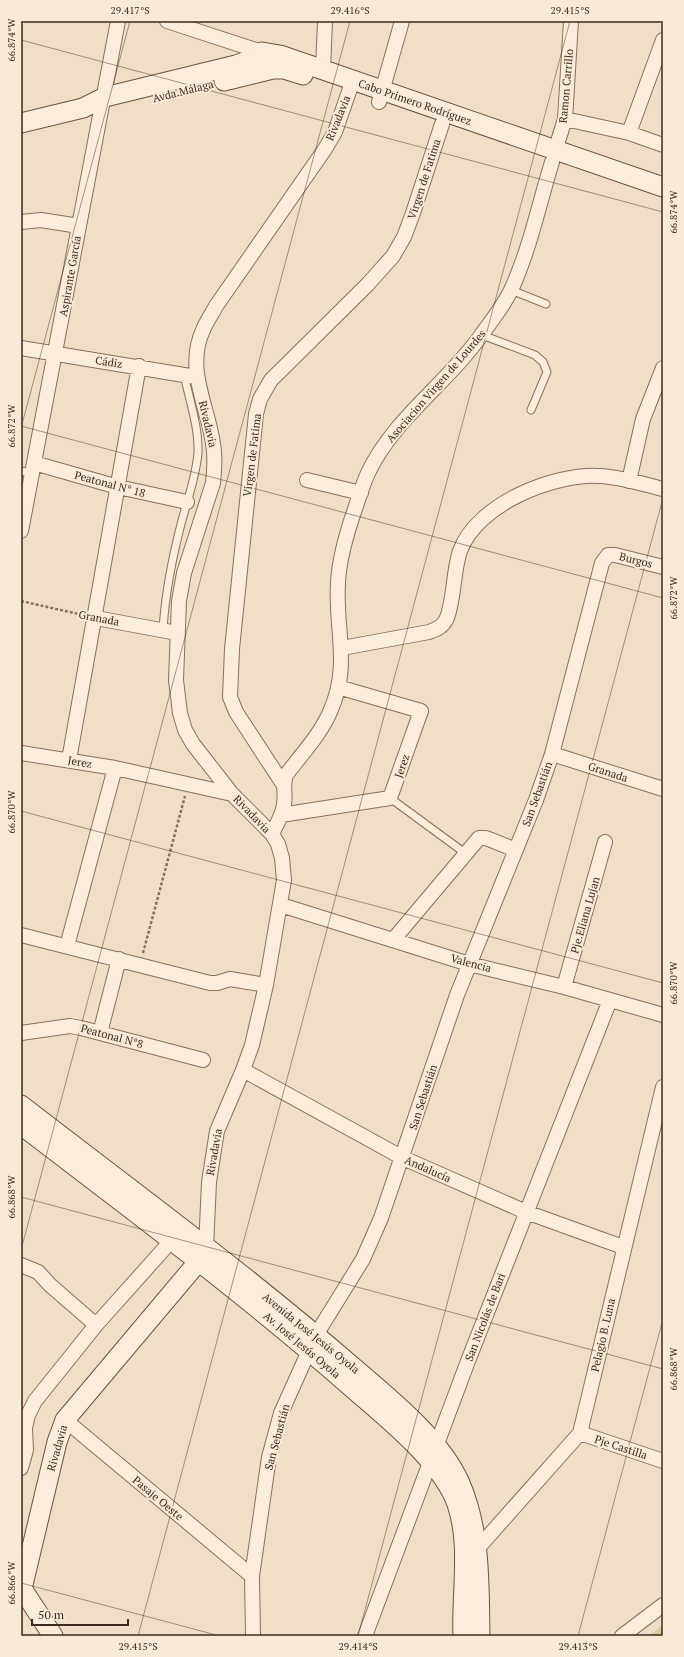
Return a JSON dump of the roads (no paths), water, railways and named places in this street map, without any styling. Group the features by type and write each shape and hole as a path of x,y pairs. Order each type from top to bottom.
{"street":[{"name":"Aspirante García","path":"21,531 29,469 56,354 79,226 104,104 118,21"},
{"name":"Cabo Primero Rodríguez","path":"167,21 323,70 351,86"},
{"path":"323,70 325,21"},
{"path":"381,96 402,21"},
{"name":"Ramon Carrillo","path":"553,157 565,119 571,21"},
{"path":"629,133 663,40"},
{"name":"Avda.Málaga","path":"104,104 236,65 247,61 262,52"},
{"name":"Avda.Málaga","path":"21,123 83,108 273,69 284,69"},
{"name":"Cabo Primero Rodríguez","path":"284,69 351,86 381,96 553,157 663,201"},
{"name":"Rivadavia","path":"21,1589 57,1442 65,1420 202,1255 209,1182 217,1131 244,1070 252,1045 266,985 281,905 284,880 282,858 278,844 272,834 232,794 193,744 185,730 180,713 170,631 179,601 184,573 213,483 214,469 212,437 190,375 202,330 216,306 325,149 335,132 351,86"},
{"name":"Cabo Primero Rodríguez","path":"381,96 442,124 553,157 663,187"},
{"path":"565,119 629,133 663,145"},
{"name":"Virgen de Fatima","path":"283,784 236,712 230,697 232,649 256,414 260,398 271,380 368,284 393,256 404,237 413,213 442,124"},
{"name":"Asociacion Virgen de Lourdes","path":"272,834 281,815 284,804 283,784 286,775 330,712 338,687 342,668 342,648 337,605 338,581 345,542 368,473 389,441 482,335 511,290 521,266 553,157"},
{"path":"21,222 41,220 79,226"},
{"name":"Cádiz","path":"21,348 190,375"},
{"path":"69,760 96,618 139,366"},
{"path":"629,481 643,418 663,368"},
{"name":"Peatonal N° 18","path":"29,469 187,502"},
{"path":"342,648 430,632 440,628 446,620 448,614 460,550 469,535 483,519 501,506 524,493 552,482 577,476 601,476 663,489"},
{"path":"307,480 361,493"},
{"name":"Burgos","path":"608,555 615,555 663,567"},
{"name":"San Sebastián","path":"253,1636 252,1576 269,1457 281,1413 312,1342 363,1259 381,1218 469,964 516,850 552,754 602,564 608,555"},
{"name":"Granada","path":"96,618 170,631"},
{"name":"Jerez","path":"338,687 421,711 390,798"},
{"name":"Jerez","path":"21,753 115,768 232,794"},
{"name":"Granada","path":"552,754 663,789"},
{"path":"67,946 115,768"},
{"path":"281,815 390,798"},
{"path":"392,940 479,838 486,838 516,850"},
{"name":"Pje.Eliana Lujan","path":"564,987 605,842"},
{"name":"Valencia","path":"281,905 469,964 564,987 663,1015"},
{"path":"21,935 210,983 217,983 230,979 266,985"},
{"path":"100,1033 119,959"},
{"name":"San Nicolás de Bari","path":"365,1636 526,1212 610,1000"},
{"name":"Peatonal N°8","path":"21,1034 70,1026 203,1060"},
{"name":"Andalucía","path":"244,1070 403,1158 526,1212 623,1247"},
{"name":"Pelagio B. Luna","path":"478,1548 580,1433 623,1247 663,1087"},
{"path":"21,1105 202,1255"},
{"name":"Av. José Jesús Oyola","path":"21,1126 172,1240 202,1255 312,1342 369,1402 434,1453 457,1504 462,1526 463,1636"},
{"path":"21,1468 26,1450 27,1422 35,1401 96,1324 172,1240"},
{"path":"21,1265 38,1272 50,1285 96,1324"},
{"name":"Pasaje Oeste","path":"65,1420 252,1576"},
{"name":"Pje Castilla","path":"580,1433 663,1461"},
{"path":"434,1453 448,1461 460,1483 470,1510 478,1548 480,1636"},
{"path":"21,1589 53,1636"},
{"path":"622,1636 663,1605"}],"lane":[{"path":"511,290 546,304"},
{"path":"482,335 535,355 543,362 546,372 531,410"},
{"path":"170,631 164,612 177,543 196,469 198,452 190,375"},
{"path":"390,798 466,853"}]}
